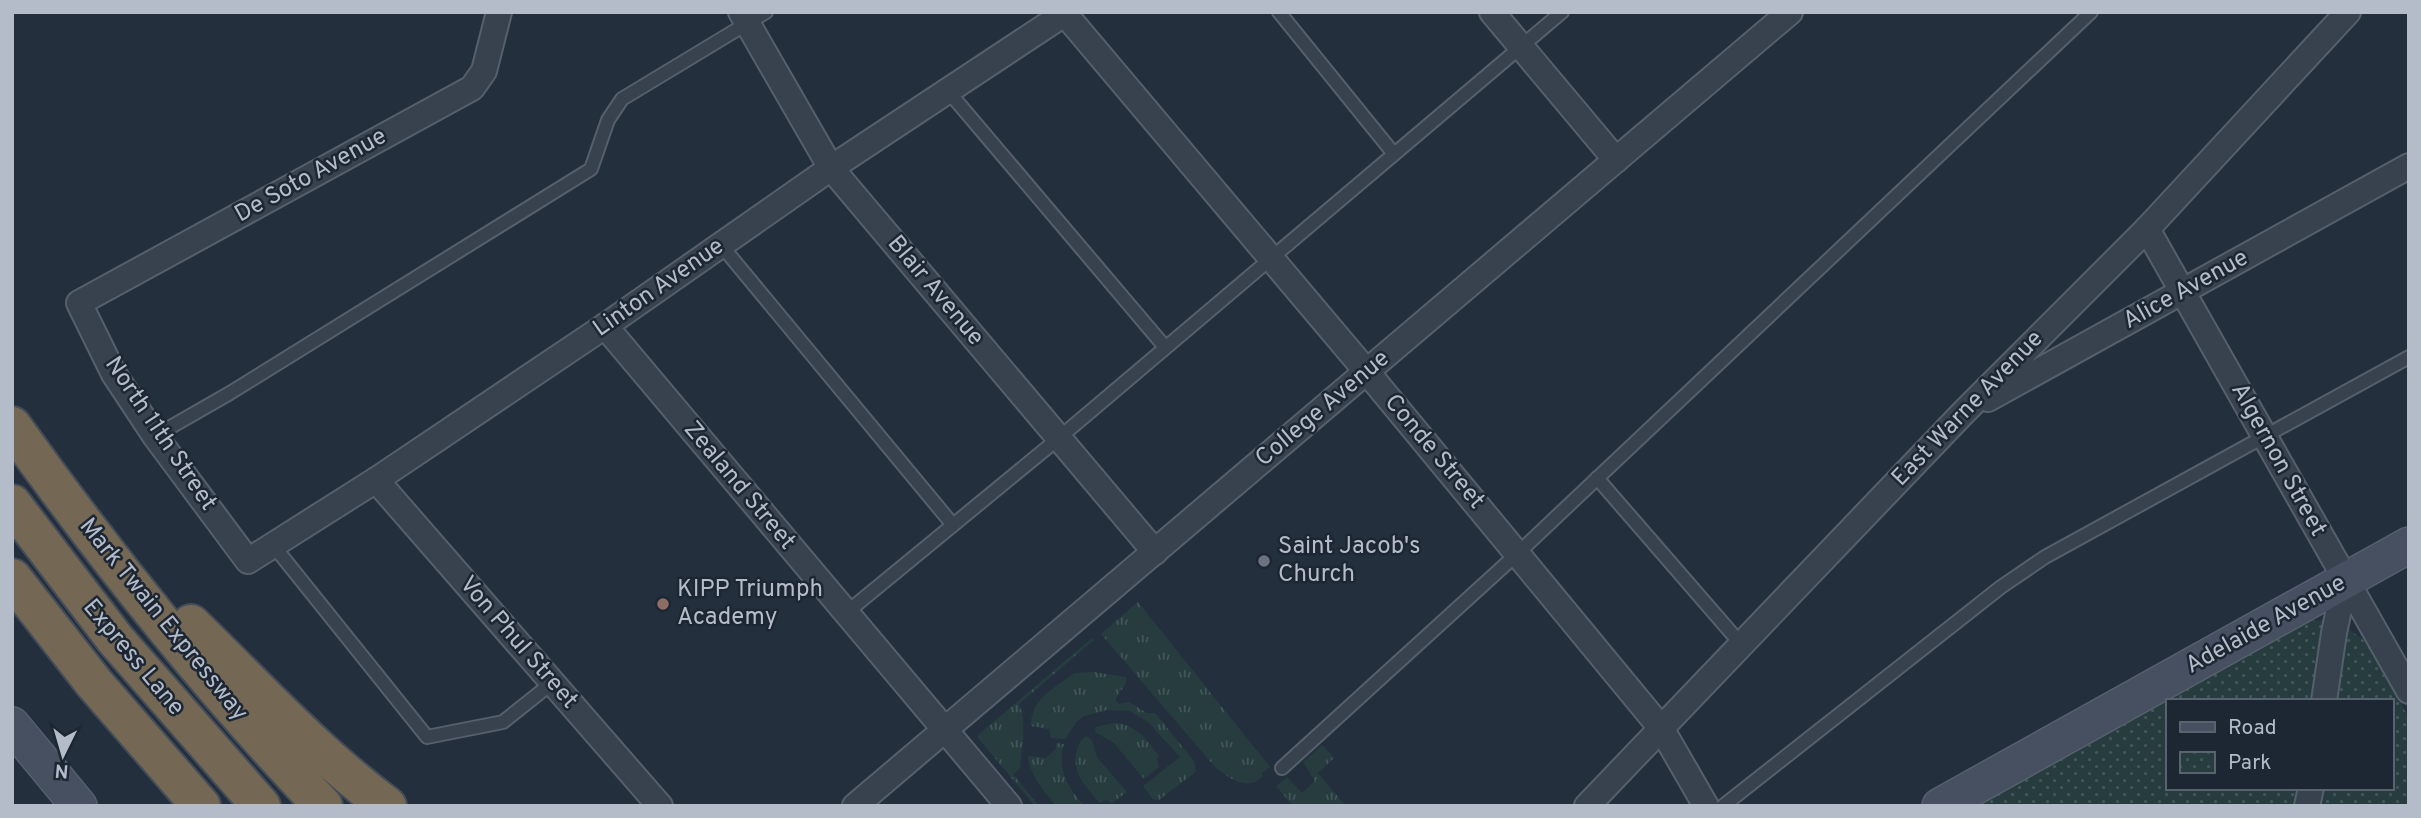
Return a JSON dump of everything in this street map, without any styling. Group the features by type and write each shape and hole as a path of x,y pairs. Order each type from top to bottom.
{"highway":[{"name":"Mark Twain Expressway","path":"12,426 75,513 213,684 323,806"},
{"name":"Express Lane","path":"12,504 115,639 261,806"},
{"path":"75,513 303,734 350,778 387,806"},
{"path":"12,578 94,683 201,806"}],"main road":[{"name":"Adelaide Avenue","path":"1940,806 2409,545"},
{"path":"12,725 79,806"}],"street":[{"name":"De Soto Avenue","path":"79,303 472,88 484,71 499,12"},
{"path":"1492,12 1616,160"},
{"name":"College Avenue","path":"855,806 1790,12"},
{"name":"Linton Avenue","path":"248,561 376,480 605,326 831,167 1066,13"},
{"name":"Conde Street","path":"1066,13 1661,728 1706,806"},
{"name":"East Warne Avenue","path":"1587,806 1963,413 2147,229 2340,15"},
{"name":"Blair Avenue","path":"751,16 831,167 1155,552"},
{"name":"Alice Avenue","path":"1963,413 2409,166"},
{"name":"Algernon Street","path":"2147,229 2409,691"},
{"name":"North 11th Street","path":"79,303 114,373 155,436 248,561"},
{"name":"Zealand Street","path":"605,326 1009,806"},
{"name":"Von Phul Street","path":"376,480 660,806"},
{"path":"2324,699 2345,580"}],"lane":[{"path":"1279,12 1394,154"},
{"path":"846,613 1059,438 1562,12"},
{"path":"1282,768 1517,554 2091,12"},
{"path":"155,436 591,169 608,120 622,99 751,16"},
{"path":"948,90 1165,347"},
{"path":"721,245 953,525"},
{"path":"1723,806 2001,587 2045,557 2409,357"},
{"path":"1597,478 1741,644"},
{"path":"273,545 426,737 503,722 552,683"}],"green space":[{"path":"1138,602 1270,767 1257,781 1239,782 1215,767 1101,634"},
{"path":"2323,620 2350,630 2366,642 2409,718 2409,806 1975,806 2296,621"},
{"path":"1092,638 1094,640 1019,704 1023,735 1020,769 1013,774 1039,806 1035,806 978,735"},
{"path":"1094,672 1126,677 1116,701 1119,704 1129,702 1147,713 1155,713 1194,761 1196,771 1159,800 1153,799 1143,786 1180,757 1148,722 1130,711 1107,710 1084,716 1077,721 1065,739 1051,738 1049,729 1031,726 1035,709 1050,691 1075,673"},
{"path":"1114,723 1134,729 1159,756 1159,767 1144,779 1114,743 1095,732 1096,727"},
{"path":"1086,736 1092,740 1097,757 1127,792 1112,803 1106,800 1100,803 1078,773 1077,750"},
{"path":"1056,743 1064,744 1062,762 1065,777 1084,806 1056,806 1038,783 1029,764 1028,756 1046,758 1056,749"},
{"path":"1322,745 1334,758 1318,773 1346,806 1293,806 1276,786 1287,777 1302,793 1315,781 1303,762"}],"place":[{"name":"Saint Jacob's Church","path":"1264,561"},
{"name":"KIPP Triumph Academy","path":"663,604"}]}
